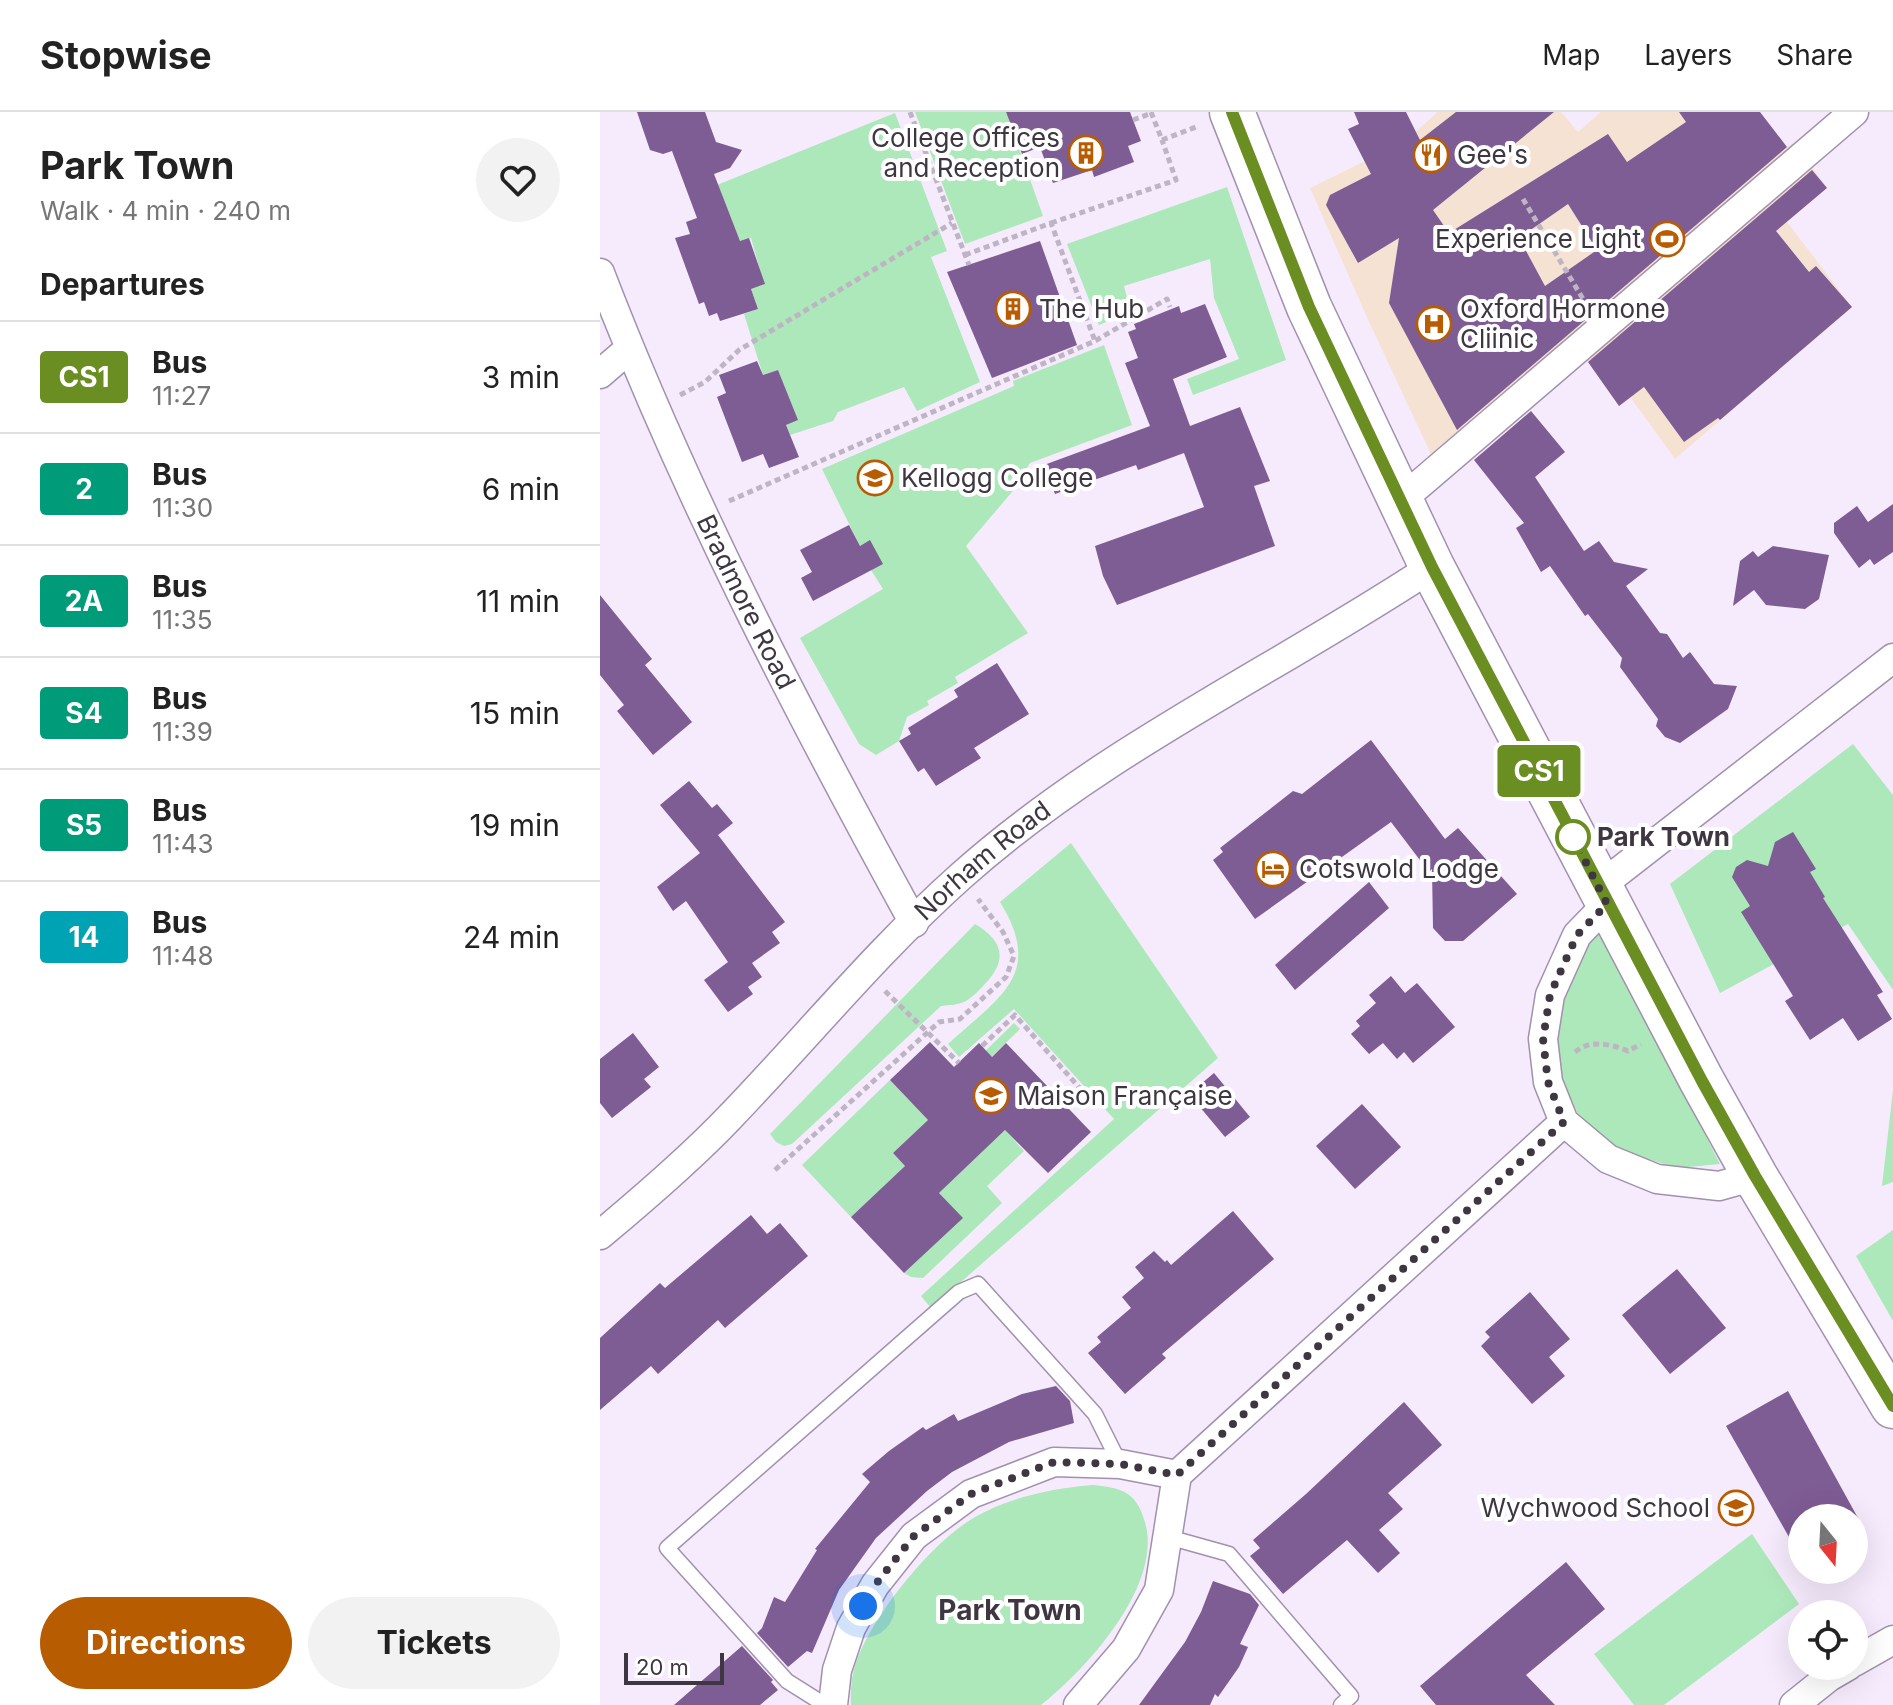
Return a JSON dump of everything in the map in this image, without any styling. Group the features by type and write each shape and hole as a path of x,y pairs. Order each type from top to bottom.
{"main road":[{"path":"1219,118 1432,567 1603,896 1755,1176 1893,1406"}],"street":[{"path":"1400,501 1854,112"},
{"name":"Bradmore Road","path":"600,273 654,408 702,513 852,811 914,923"},
{"path":"600,374 629,349"},
{"name":"Norham Road","path":"600,1235 728,1119 865,972 961,876 1061,796 1208,701 1432,567"},
{"path":"1755,1176 1719,1186 1657,1179 1608,1159 1564,1122 1548,1082 1543,1039 1550,995 1577,935 1603,896 1893,658"},
{"path":"1078,1705 1126,1649 1159,1590 1177,1475 1564,1122"},
{"path":"833,1705 837,1670 851,1628 875,1585 914,1536 971,1494 1054,1462 1120,1464 1177,1475"},
{"path":"1868,1654 1893,1640"},
{"path":"1794,1705 1825,1680"}],"lane":[{"path":"825,1705 787,1681 667,1548 959,1292 978,1284 1095,1414 1120,1464"},
{"path":"1168,1537 1229,1554 1351,1696 1341,1705"}],"path":[{"path":"910,112 969,265"},
{"path":"965,255 1176,180 1151,113 1133,120"},
{"path":"1162,140 1219,118"},
{"path":"1523,199 1601,329"},
{"path":"654,408 705,382 739,350 952,223"},
{"path":"1051,223 1095,341"},
{"path":"702,513 1095,341 1167,299 1170,307"},
{"path":"775,1170 939,1022 960,1019 1006,977 1014,956 1003,932 961,876"},
{"path":"865,972 959,1063"},
{"path":"982,1046 1015,1015 1084,1093"},
{"path":"1548,1082 1581,1047 1610,1044 1628,1051 1674,1028"}],"shaded area":[{"path":"1438,112 1561,112 1578,132 1601,112 1713,112 1757,170 1793,143 1827,187 1787,222 1852,307 1675,459 1631,398 1619,406 1579,349 1438,469 1310,188 1404,142"}],"green space":[{"path":"915,112 1006,112 1043,216 965,244"},
{"path":"895,113 947,251 931,257 980,382 917,411 904,387 838,412 833,421 790,435 786,425 797,420 778,370 763,375 744,314 758,309 751,289 764,284 751,238 740,241 717,185"},
{"path":"1227,187 1286,360 1193,395 1187,379 1239,359 1214,298 1210,259 1124,286 1131,312 1099,325 1067,244"},
{"path":"1104,345 1132,425 1030,463 1012,492 966,546 1028,633 955,677 958,683 907,717 899,741 876,755 859,744 800,638 883,589 871,570 870,541 860,546 822,469 1014,386 1013,381"},
{"path":"1853,744 1893,795 1893,990 1848,924 1720,993 1670,884"},
{"path":"1071,843 1218,1058 931,1308 921,1296 1114,1119 1014,1009 959,1057 948,1044 999,998 1017,967 1018,948 1013,927 1000,902"},
{"path":"975,924 991,937 999,951 997,966 985,984 966,1001 941,1006 792,1144 784,1146 776,1142 770,1134"},
{"path":"1600,928 1720,1164 1678,1168 1615,1149 1579,1116 1561,1078 1552,1038 1562,989 1579,954"},
{"path":"1014,1023 1020,1029 979,1069 973,1063"},
{"path":"890,1080 928,1120 893,1153 905,1166 851,1217 802,1165"},
{"path":"1893,1090 1893,1182 1882,1186"},
{"path":"1005,1130 1024,1151 987,1186 1002,1203 923,1278 904,1273 962,1218 939,1193"},
{"path":"1893,1230 1893,1321 1856,1256"},
{"path":"1093,1485 1119,1490 1136,1502 1144,1519 1148,1544 1144,1570 1118,1622 1100,1647 1060,1689 1041,1705 851,1705 854,1669 878,1619 908,1579 941,1543 975,1517 1003,1504 1048,1491"},
{"path":"1752,1534 1796,1600 1788,1600 1788,1612 1664,1705 1634,1705 1594,1654"}],"building":[{"path":"637,112 705,112 716,142 742,150 730,168 714,174 740,241 749,238 765,284 751,289 758,309 720,321 717,313 709,316 704,302 699,304 675,238 690,234 686,222 697,218 672,151 663,154 650,150"},
{"name":"College Offices and Reception","path":"1006,112 1130,112 1141,141 1128,146 1134,162 1094,177 1092,170 1053,183 1040,147 1022,154"},
{"path":"1354,112 1406,112 1420,140 1456,112 1554,112 1433,210 1449,233 1608,134 1627,162 1686,122 1679,112 1760,112 1787,147 1457,430 1389,303 1399,238 1358,263 1326,205 1330,195 1371,174 1348,129 1359,124","holes":["1568,204 1597,250 1545,286 1519,238"]},
{"path":"1812,170 1827,188 1776,231 1809,272 1816,266 1852,307 1720,420 1718,418 1684,442 1644,387 1619,406 1588,362"},
{"name":"The Hub","path":"1040,241 1077,345 992,378 947,272"},
{"path":"1205,304 1227,357 1173,379 1190,426 1240,407 1270,481 1254,486 1275,546 1117,605 1103,576 1095,546 1204,507 1184,453 1138,470 1136,465 1055,494 1044,465 1150,426 1125,363 1138,358 1128,332 1136,329 1134,324 1179,306 1181,313"},
{"path":"757,361 763,375 778,370 798,420 786,425 799,457 769,468 763,454 742,462 717,397 726,393 719,375"},
{"path":"1531,411 1565,452 1535,477 1584,551 1599,541 1614,562 1648,569 1626,586 1660,633 1667,634 1683,658 1690,652 1714,684 1737,686 1728,709 1680,743 1665,737 1656,726 1658,719 1620,667 1622,658 1588,614 1585,616 1550,566 1541,572 1516,528 1524,523 1474,460"},
{"path":"1893,504 1893,552 1874,565 1870,559 1859,568 1834,533 1834,523 1857,506 1868,522"},
{"path":"849,525 860,546 870,540 883,564 813,601 801,578 812,572 800,550"},
{"path":"1773,546 1829,555 1819,599 1805,609 1766,605 1754,590 1733,606 1740,561 1753,551 1758,557"},
{"path":"600,595 652,659 645,665 692,722 653,755 617,711 624,705 600,675"},
{"path":"997,663 1029,714 974,748 981,758 936,786 924,768 918,772 899,741 911,734 908,728 958,697 954,690"},
{"name":"Cotswold Lodge","path":"1371,740 1445,839 1458,828 1517,894 1463,941 1445,941 1433,928 1432,869 1429,872 1391,822 1255,919 1213,860 1223,852 1220,848 1293,791 1302,794"},
{"path":"689,781 712,808 717,804 733,823 718,835 785,922 772,932 780,943 752,963 762,977 748,987 753,994 728,1012 704,980 728,962 686,901 673,911 657,887 700,853 660,805"},
{"path":"1793,832 1816,869 1810,872 1823,898 1883,992 1877,995 1892,1019 1858,1041 1843,1018 1810,1040 1785,1001 1793,996 1741,912 1750,906 1732,877 1736,867 1747,860 1768,866 1775,842"},
{"path":"1369,882 1389,908 1295,990 1275,965"},
{"path":"1391,976 1405,993 1417,983 1455,1027 1413,1063 1404,1052 1397,1059 1383,1043 1369,1054 1351,1034 1360,1026 1356,1021 1376,1003 1369,995"},
{"path":"633,1033 659,1067 644,1079 651,1087 612,1118 600,1103 600,1059"},
{"name":"Maison Française","path":"930,1042 954,1067 979,1043 992,1057 1006,1043 1091,1132 1048,1173 1005,1130 939,1193 963,1218 904,1273 851,1217 905,1166 893,1153 928,1120 890,1080"},
{"path":"1214,1073 1250,1117 1225,1137 1189,1094"},
{"path":"1362,1104 1401,1147 1355,1189 1316,1146"},
{"path":"1233,1211 1274,1259 1162,1354 1166,1358 1125,1394 1088,1353 1101,1342 1097,1337 1131,1308 1122,1297 1144,1278 1135,1267 1154,1251 1171,1265"},
{"path":"751,1215 767,1234 780,1223 808,1256 725,1328 718,1320 658,1374 651,1366 600,1410 600,1338 660,1283 665,1288"},
{"path":"1677,1269 1726,1328 1670,1374 1622,1315"},
{"path":"1530,1292 1570,1339 1549,1357 1565,1376 1532,1404 1481,1346 1490,1337 1485,1332"},
{"path":"1056,1386 1070,1401 1074,1423 1009,1442 952,1472 927,1491 876,1538 839,1590 812,1653 807,1651 788,1667 757,1633 774,1597 785,1602 815,1549 870,1482 862,1474 923,1427 926,1430 954,1414 958,1421 1022,1394"},
{"path":"1788,1391 1850,1504 1788,1504 1788,1535 1726,1426"},
{"path":"1404,1402 1442,1445 1388,1493 1403,1509 1379,1530 1400,1553 1378,1573 1347,1540 1283,1594 1250,1556 1260,1548 1253,1540"},
{"path":"1566,1562 1605,1609 1526,1675 1555,1705 1436,1705 1420,1686"},
{"path":"1213,1581 1250,1594 1259,1605 1240,1644 1248,1647 1239,1667 1218,1697 1215,1694 1210,1705 1139,1705 1185,1642"},
{"path":"742,1646 773,1680 771,1682 778,1690 760,1705 674,1705"}],"bus line":[{"name":"CS1","path":"1232,112 1309,307 1432,567 1702,1081 1755,1176 1893,1406"}],"place":[{"name":"College Offices and Reception","path":"1086,153"},
{"name":"Gee's","path":"1431,155"},
{"name":"Experience Light","path":"1667,239"},
{"name":"The Hub","path":"1013,309"},
{"name":"Oxford Hormone Cliinic","path":"1434,324"},
{"name":"Kellogg College","path":"875,478"},
{"name":"Park Town","path":"1573,837"},
{"name":"Cotswold Lodge","path":"1273,869"},
{"name":"Maison Française","path":"991,1096"},
{"name":"Wychwood School","path":"1736,1508"}],"district":[{"name":"Park Town","path":"1010,1610"}],"route":[{"path":"863,1606 875,1585 914,1536 971,1494 1054,1462 1120,1464 1177,1475 1564,1122 1548,1082 1543,1039 1550,995 1577,935 1607,904 1573,837"}]}
